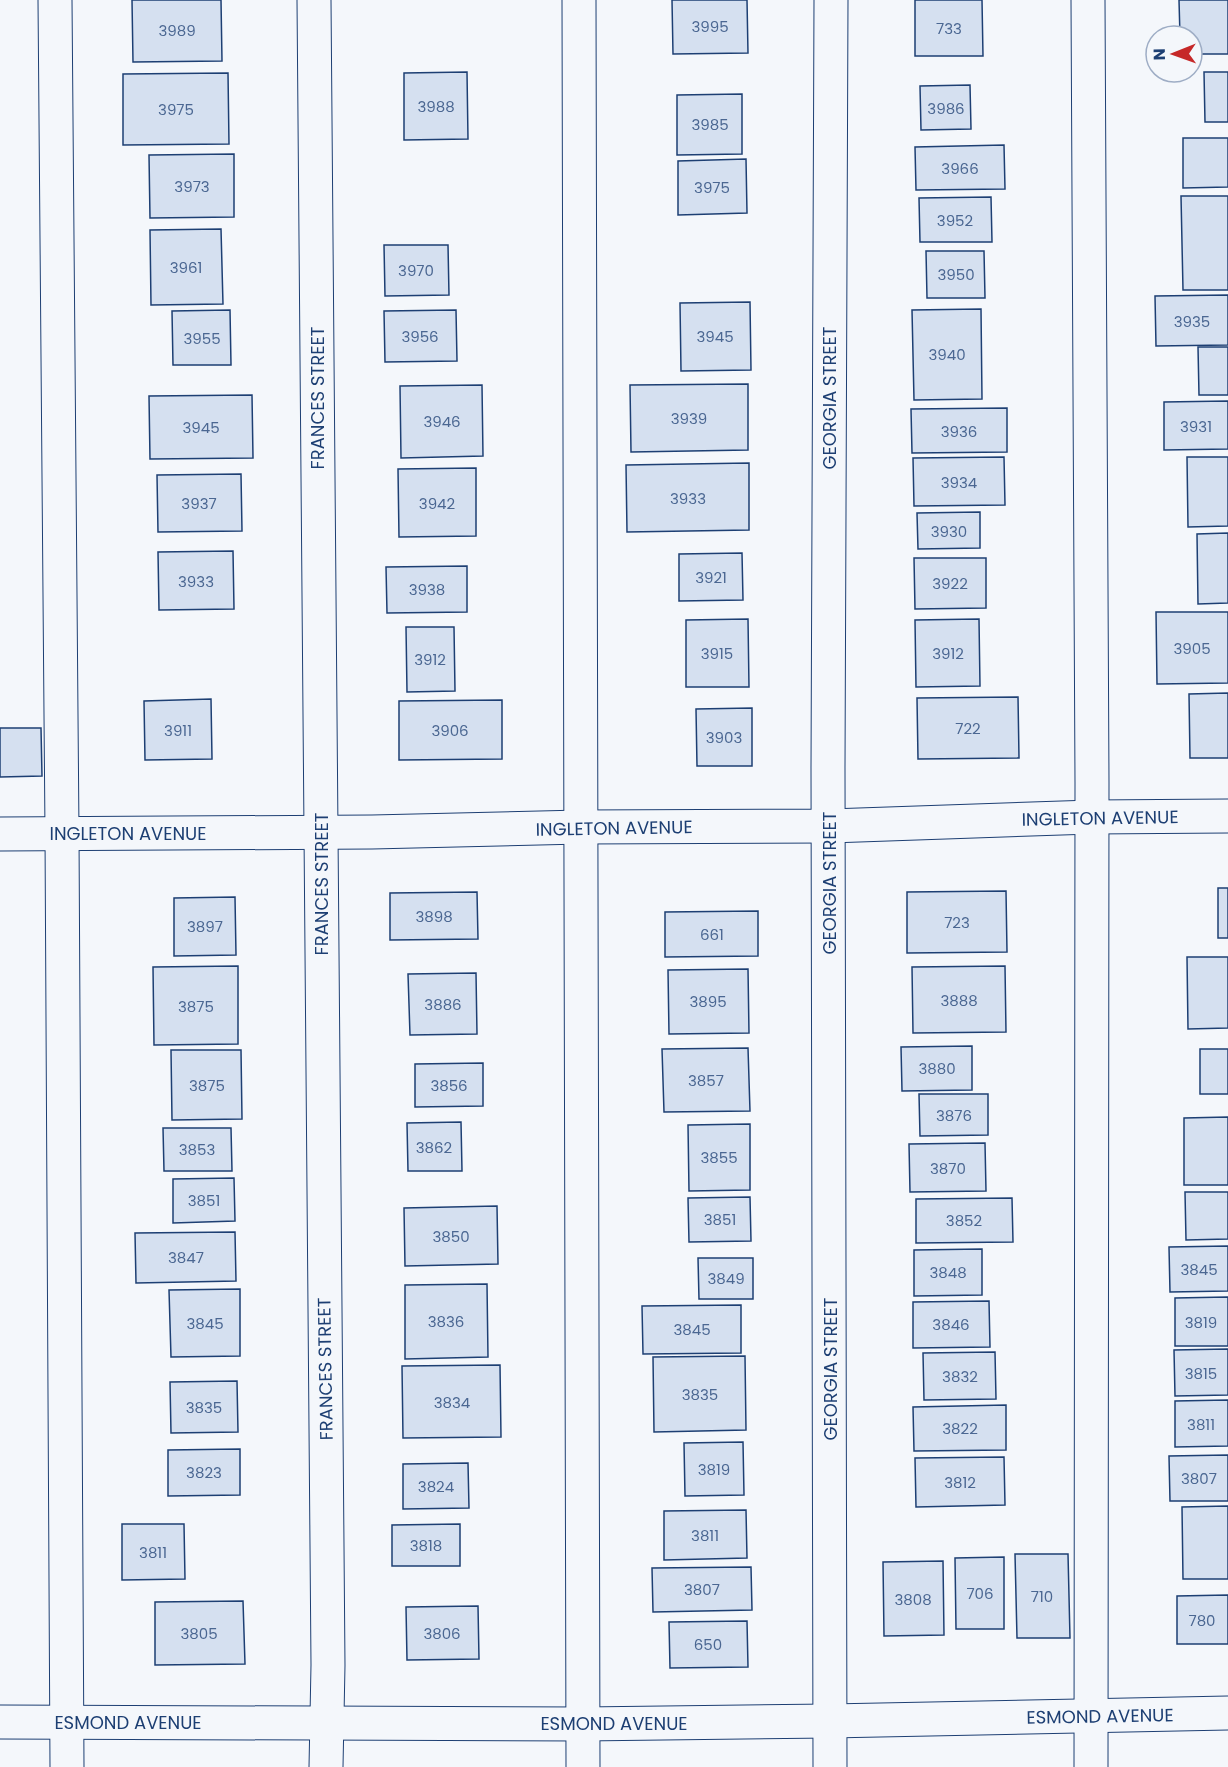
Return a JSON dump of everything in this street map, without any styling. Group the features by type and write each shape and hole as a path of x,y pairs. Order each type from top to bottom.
{"street":[{"path":"55,0 67,1767"},
{"name":"FRANCES STREET","path":"314,0 328,1653 326,1767"},
{"path":"579,0 583,1767"},
{"name":"GEORGIA STREET","path":"830,1767 830,826 828,768 831,0"},
{"path":"1088,0 1092,817 1091,1767"},
{"name":"INGLETON AVENUE","path":"0,834 830,826 1092,817 1228,816"},
{"name":"ESMOND AVENUE","path":"0,1722 582,1724 1228,1713"}],"building":[{"path":"132,0 221,0 222,61 133,62"},
{"path":"672,0 747,0 748,53 673,54"},
{"path":"915,0 982,0 983,56 915,56"},
{"path":"1179,0 1228,0 1228,54 1204,54 1204,24 1180,24"},
{"path":"467,72 468,139 404,140 404,73"},
{"path":"1204,72 1228,72 1228,122 1205,122"},
{"path":"228,73 229,144 123,145 123,74"},
{"path":"970,85 971,129 921,130 920,86"},
{"path":"742,94 742,154 677,155 677,95"},
{"path":"1183,138 1228,138 1228,187 1183,188"},
{"path":"1004,145 1005,189 916,190 915,147"},
{"path":"234,154 234,217 150,218 149,155"},
{"path":"746,159 747,213 678,215 678,161"},
{"path":"1181,196 1228,196 1228,290 1183,290"},
{"path":"991,197 992,242 920,242 919,198"},
{"path":"221,229 223,304 151,305 150,230"},
{"path":"384,245 448,245 449,295 385,296"},
{"path":"926,251 984,251 985,298 927,298"},
{"path":"1228,295 1228,345 1156,346 1155,296"},
{"path":"750,302 751,370 681,371 680,303"},
{"path":"981,309 982,399 914,400 912,310"},
{"path":"230,310 231,365 173,365 172,311"},
{"path":"456,310 457,361 385,362 384,311"},
{"path":"1198,347 1228,347 1228,395 1199,395"},
{"path":"748,384 748,450 631,452 630,385"},
{"path":"482,385 483,456 401,458 400,386"},
{"path":"252,395 253,458 150,459 149,396"},
{"path":"1228,401 1228,449 1164,450 1164,402"},
{"path":"1007,408 1007,452 912,453 911,409"},
{"path":"1004,457 1005,505 914,506 913,458"},
{"path":"1187,457 1228,457 1228,526 1188,527"},
{"path":"749,463 749,530 627,532 626,465"},
{"path":"476,468 476,536 399,537 398,469"},
{"path":"241,474 242,531 158,532 157,475"},
{"path":"980,512 980,548 918,549 917,513"},
{"path":"1228,533 1228,603 1198,604 1197,534"},
{"path":"233,551 234,609 159,610 158,552"},
{"path":"742,553 743,600 679,601 679,554"},
{"path":"914,558 986,558 986,608 915,609"},
{"path":"467,566 467,612 387,613 386,567"},
{"path":"1156,612 1228,612 1228,683 1157,684"},
{"path":"748,619 749,687 686,687 686,620"},
{"path":"979,619 980,686 916,687 915,620"},
{"path":"406,627 454,627 455,691 407,692"},
{"path":"1228,693 1228,758 1190,758 1189,694"},
{"path":"1018,697 1019,758 918,759 917,698"},
{"path":"211,699 212,759 145,760 144,701"},
{"path":"502,700 502,759 399,760 399,701"},
{"path":"752,708 752,766 697,766 696,709"},
{"path":"0,728 41,728 42,776 0,777"},
{"path":"1218,888 1228,888 1228,938 1218,938"},
{"path":"1006,891 1007,952 907,953 907,892"},
{"path":"477,892 478,939 390,940 390,893"},
{"path":"235,897 236,955 174,956 174,898"},
{"path":"758,911 758,956 665,957 665,912"},
{"path":"1187,957 1228,957 1228,1028 1188,1029"},
{"path":"238,966 238,1044 154,1045 153,967"},
{"path":"1005,966 1006,1032 913,1033 912,967"},
{"path":"748,969 749,1033 669,1034 668,970"},
{"path":"476,973 477,1034 410,1035 408,974"},
{"path":"972,1046 972,1090 902,1091 901,1047"},
{"path":"748,1048 750,1111 664,1112 662,1049"},
{"path":"1200,1049 1228,1049 1228,1094 1200,1094"},
{"path":"171,1050 241,1050 242,1119 172,1120"},
{"path":"483,1063 483,1106 415,1107 415,1064"},
{"path":"919,1094 988,1094 988,1135 920,1136"},
{"path":"1228,1117 1228,1185 1184,1185 1184,1118"},
{"path":"461,1122 462,1171 408,1171 407,1123"},
{"path":"750,1124 750,1190 689,1191 688,1125"},
{"path":"163,1128 231,1128 232,1171 164,1171"},
{"path":"985,1143 986,1191 910,1192 909,1144"},
{"path":"234,1178 235,1221 173,1223 173,1179"},
{"path":"1185,1192 1228,1192 1228,1239 1186,1240"},
{"path":"750,1197 751,1241 689,1242 688,1198"},
{"path":"1012,1198 1013,1242 916,1243 916,1199"},
{"path":"497,1206 498,1264 405,1266 404,1208"},
{"path":"235,1232 236,1281 136,1283 135,1233"},
{"path":"1228,1246 1228,1291 1170,1292 1169,1247"},
{"path":"982,1249 982,1295 914,1296 914,1250"},
{"path":"698,1258 753,1258 753,1299 699,1299"},
{"path":"487,1284 488,1357 405,1359 405,1285"},
{"path":"240,1289 240,1356 171,1357 169,1290"},
{"path":"1228,1297 1228,1346 1175,1346 1175,1298"},
{"path":"989,1301 990,1347 913,1348 913,1302"},
{"path":"741,1305 741,1353 643,1354 642,1306"},
{"path":"1228,1349 1228,1395 1175,1396 1174,1350"},
{"path":"995,1352 996,1399 924,1400 923,1353"},
{"path":"745,1356 746,1430 654,1432 653,1357"},
{"path":"500,1365 501,1437 403,1438 402,1366"},
{"path":"237,1381 238,1432 171,1433 170,1382"},
{"path":"1228,1400 1228,1446 1175,1447 1175,1401"},
{"path":"1006,1405 1006,1450 914,1451 913,1407"},
{"path":"743,1442 744,1495 685,1496 684,1443"},
{"path":"240,1449 240,1495 168,1496 168,1450"},
{"path":"1228,1455 1228,1501 1170,1501 1169,1456"},
{"path":"1004,1457 1005,1505 916,1507 915,1458"},
{"path":"468,1463 469,1508 403,1509 403,1464"},
{"path":"1228,1506 1228,1579 1183,1579 1182,1507"},
{"path":"746,1510 747,1558 664,1560 664,1511"},
{"path":"122,1524 184,1524 185,1579 122,1580"},
{"path":"460,1524 460,1566 392,1566 392,1525"},
{"path":"1015,1554 1068,1554 1070,1638 1017,1638"},
{"path":"1004,1557 1004,1629 956,1629 955,1558"},
{"path":"943,1561 944,1635 884,1636 883,1562"},
{"path":"751,1567 752,1610 653,1612 652,1568"},
{"path":"1228,1595 1228,1644 1177,1644 1177,1596"},
{"path":"243,1601 245,1664 155,1665 155,1602"},
{"path":"478,1606 479,1659 407,1660 406,1607"},
{"path":"747,1621 748,1667 670,1668 669,1622"}]}
